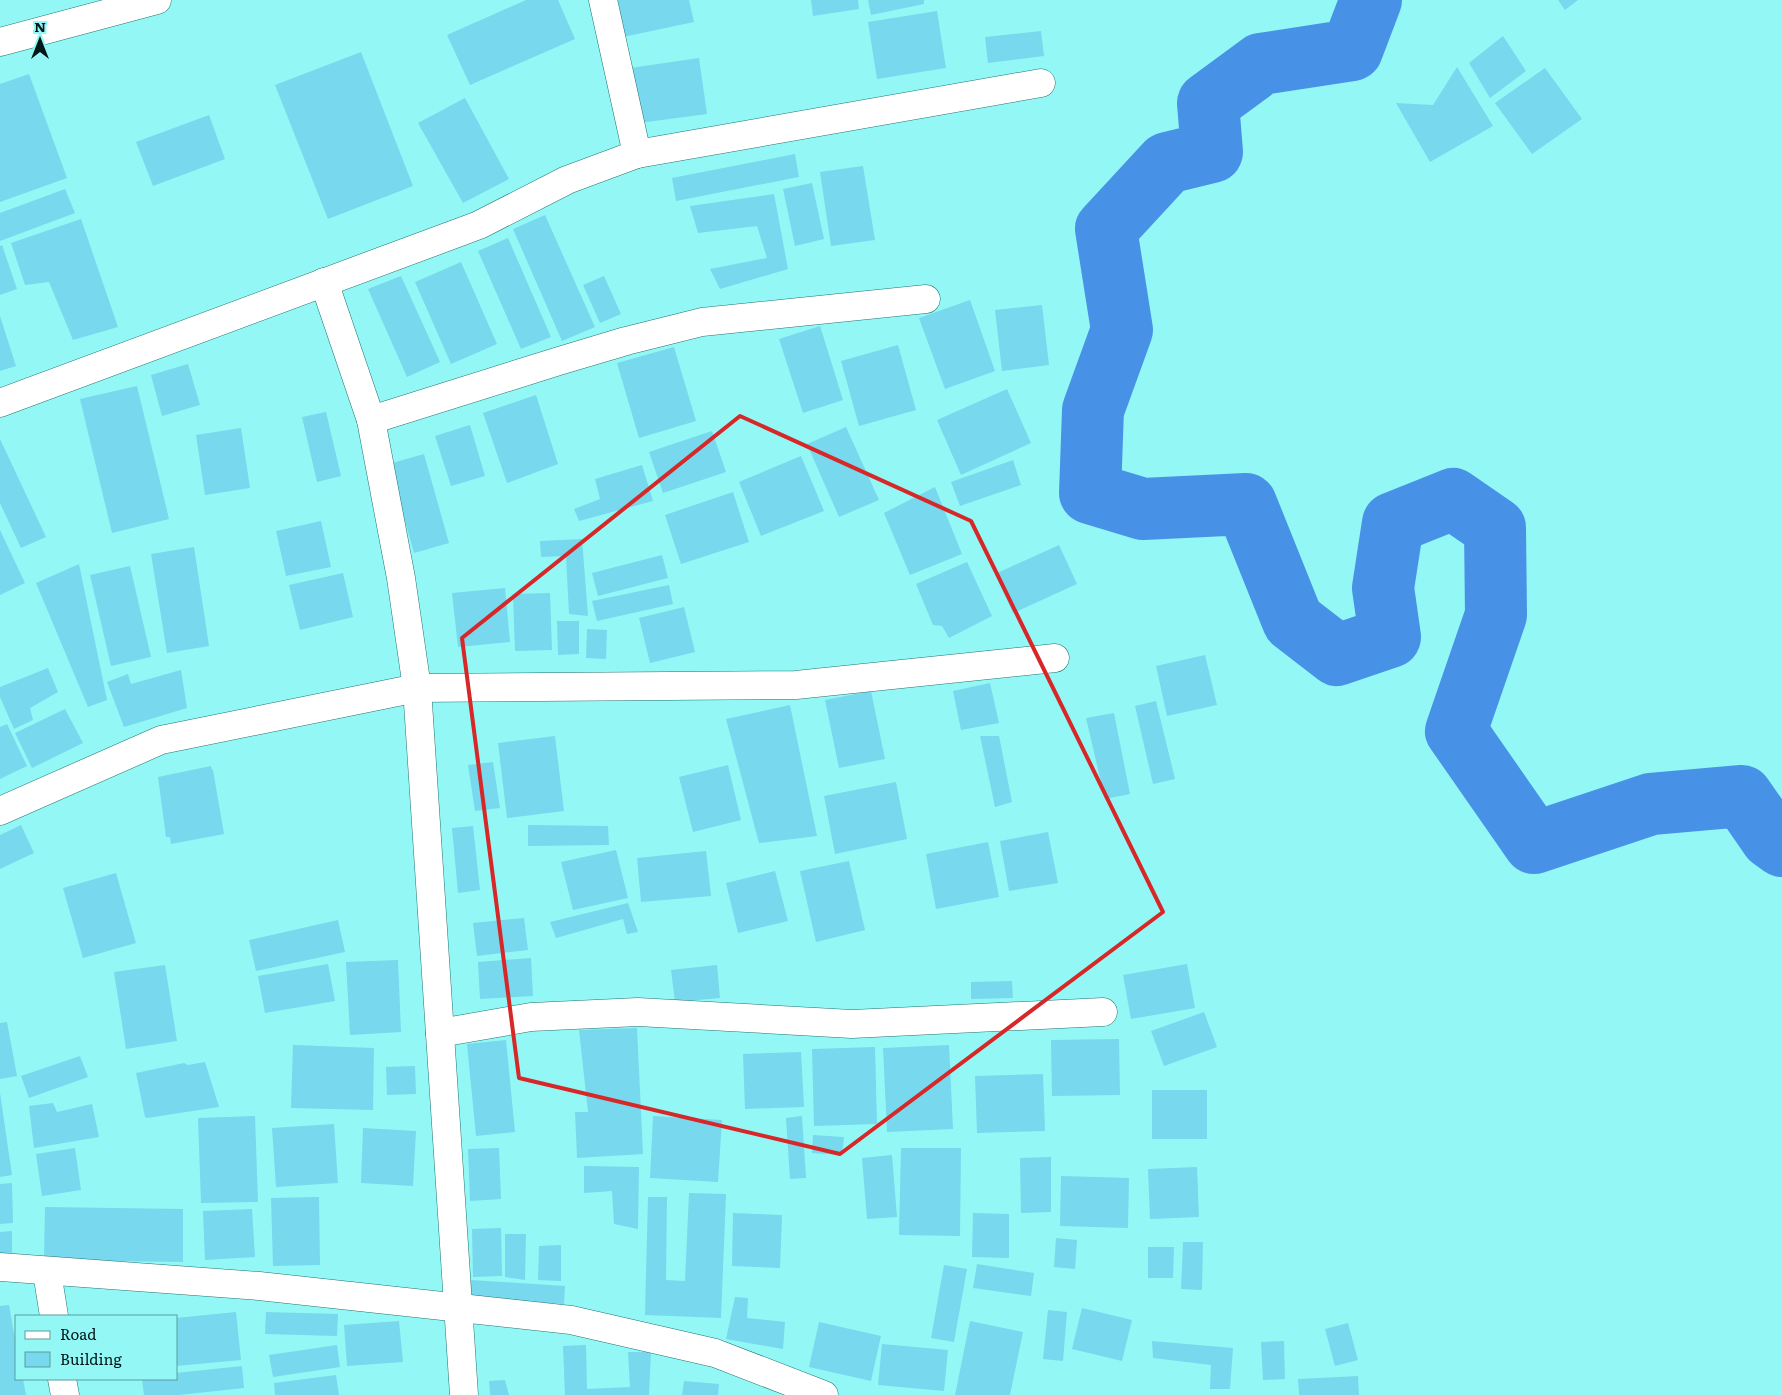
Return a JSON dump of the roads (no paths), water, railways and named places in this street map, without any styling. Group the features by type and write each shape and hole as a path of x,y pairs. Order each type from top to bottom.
{"street":[{"path":"0,42 158,0"},
{"path":"603,0 637,154"},
{"path":"0,403 479,225 567,180 637,154 1041,83"},
{"path":"324,282 371,420 402,578 417,688 464,1395"},
{"path":"371,420 568,358 702,322 926,299"},
{"path":"0,811 161,740 417,688 796,685 1055,658"},
{"path":"440,1033 531,1017 638,1012 852,1024 1103,1012"},
{"path":"0,1268 259,1286 572,1320 715,1353 824,1395"},
{"path":"47,1272 54,1315"},
{"path":"62,1380 65,1395"}],"waterway":[{"path":"1371,0 1352,50 1261,64 1208,103 1212,152 1167,163 1106,229 1122,330 1093,410 1090,493 1143,509 1246,504 1293,621 1337,655 1390,637 1383,588 1393,523 1453,499 1495,528 1496,615 1456,731 1534,843 1651,804 1742,796 1771,838 1782,846"}]}
